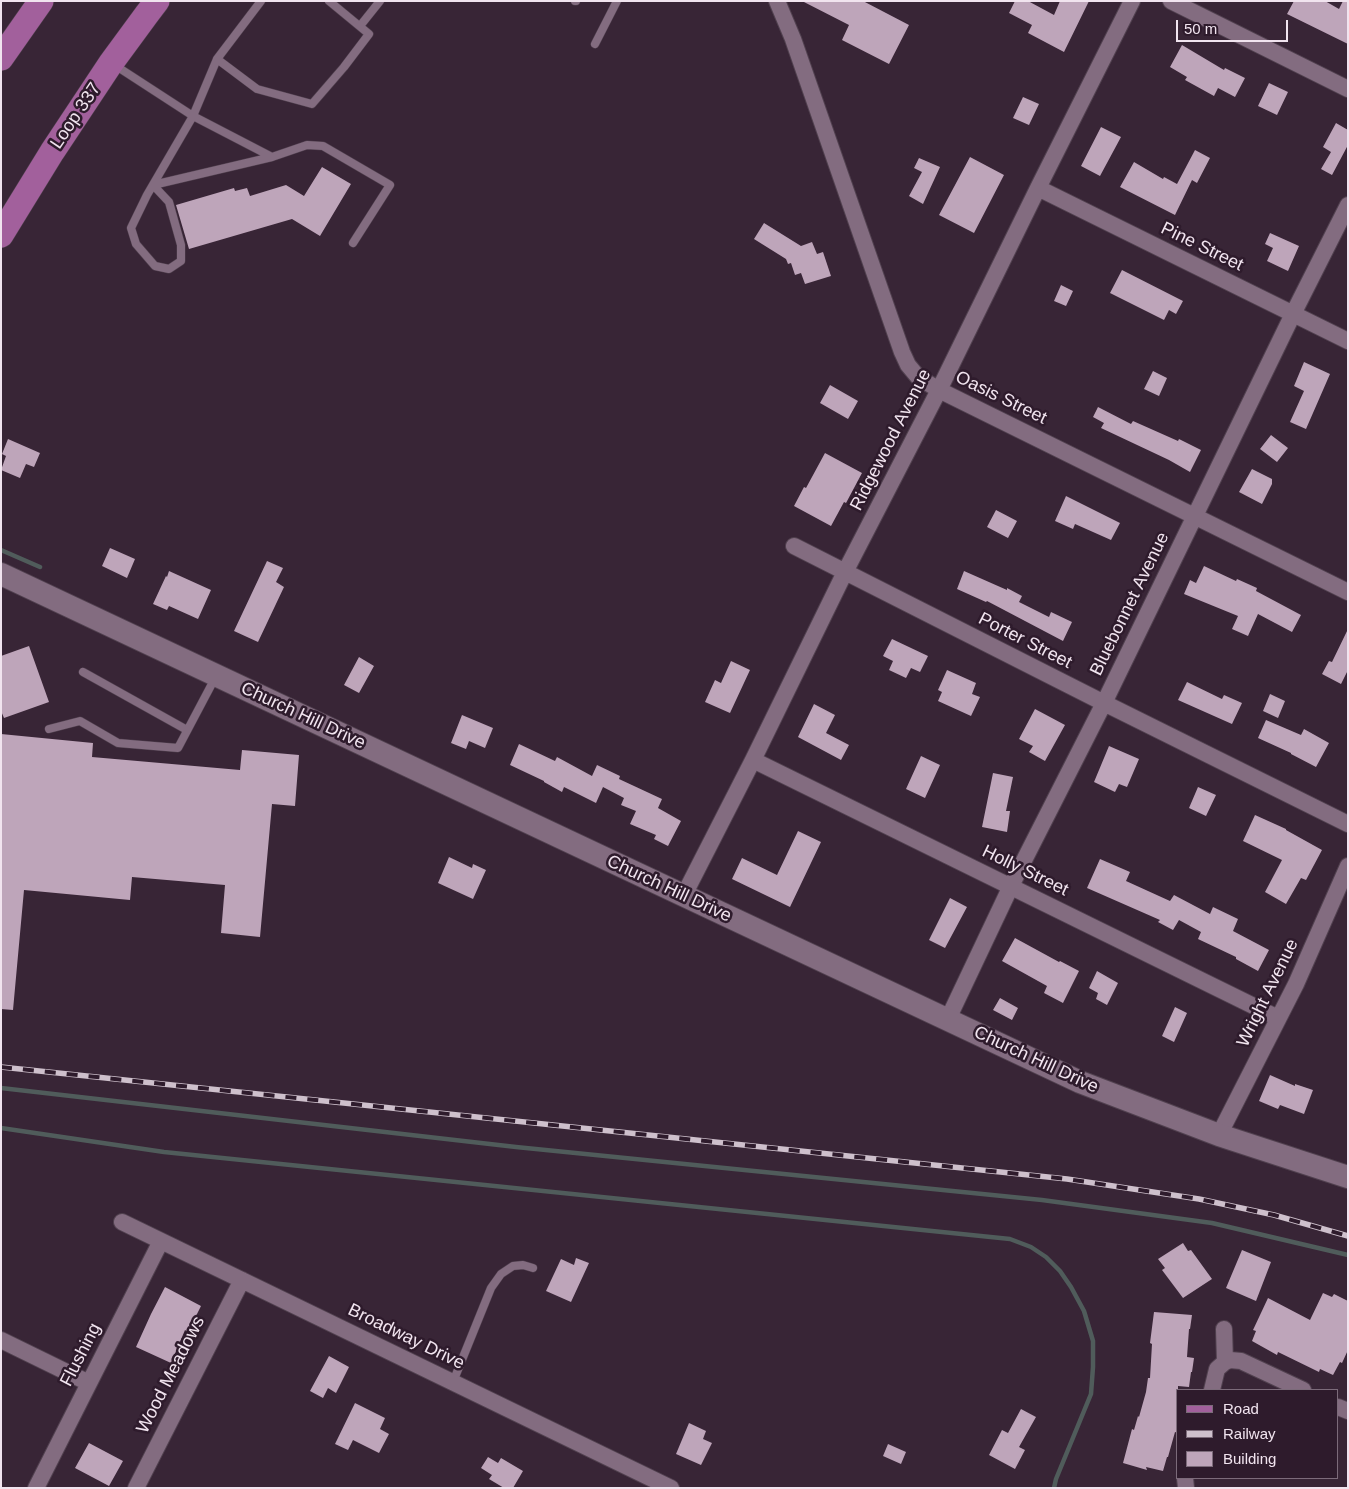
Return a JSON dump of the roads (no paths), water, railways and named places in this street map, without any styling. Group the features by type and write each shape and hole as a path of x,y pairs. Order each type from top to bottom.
{"main road":[{"path":"1,58 41,1"},
{"name":"Loop 337","path":"1,235 52,152 112,63 157,1"}],"street":[{"name":"Oasis Street","path":"777,1 793,39 902,352 908,365 918,377 940,390 1348,592"},
{"name":"Ridgewood Avenue","path":"684,895 753,760 845,572 940,390 1038,188 1132,1"},
{"path":"1171,1 1348,89"},
{"name":"Pine Street","path":"1038,188 1348,341"},
{"name":"Bluebonnet Avenue","path":"948,1019 1011,886 1104,703 1348,205"},
{"name":"Porter Street","path":"794,546 1348,824"},
{"name":"Church Hill Drive","path":"1,574 1080,1082 1219,1135 1348,1177"},
{"name":"Holly Street","path":"753,760 1278,1018"},
{"name":"Wright Avenue","path":"1219,1135 1296,984 1348,866"},
{"name":"Broadway Drive","path":"122,1222 672,1488"},
{"name":"Flushing","path":"36,1488 161,1241"},
{"name":"Wood Meadows","path":"136,1488 242,1280"},
{"path":"1224,1329 1225,1362"},
{"path":"1,1340 89,1383"},
{"path":"1212,1389 1217,1369 1230,1360 1241,1361 1301,1389"}],"lane":[{"path":"153,185 168,202 182,245 181,261 169,269 155,266 136,244 131,228 153,185 193,116 217,59 261,1"},
{"path":"217,59 257,89 312,104 369,34 329,1"},
{"path":"360,26 380,1"},
{"path":"595,44 617,1"},
{"path":"112,63 193,116 272,157"},
{"path":"153,185 272,157 307,145 323,146 390,185 353,243"},
{"path":"83,672 187,730"},
{"path":"49,730 80,721 118,743 178,748 216,676"},
{"path":"453,1382 491,1288 501,1274 513,1266 523,1265 533,1268"}],"waterway":[{"path":"1,550 40,567"},
{"path":"1,1088 516,1147 1042,1200 1212,1223 1348,1255"},
{"path":"1,1128 164,1152 1010,1239 1031,1247 1046,1257 1060,1271 1084,1311 1093,1341 1091,1394 1054,1488"}],"railway":[{"path":"1,1067 1067,1179 1199,1199 1274,1215 1348,1236"}]}
